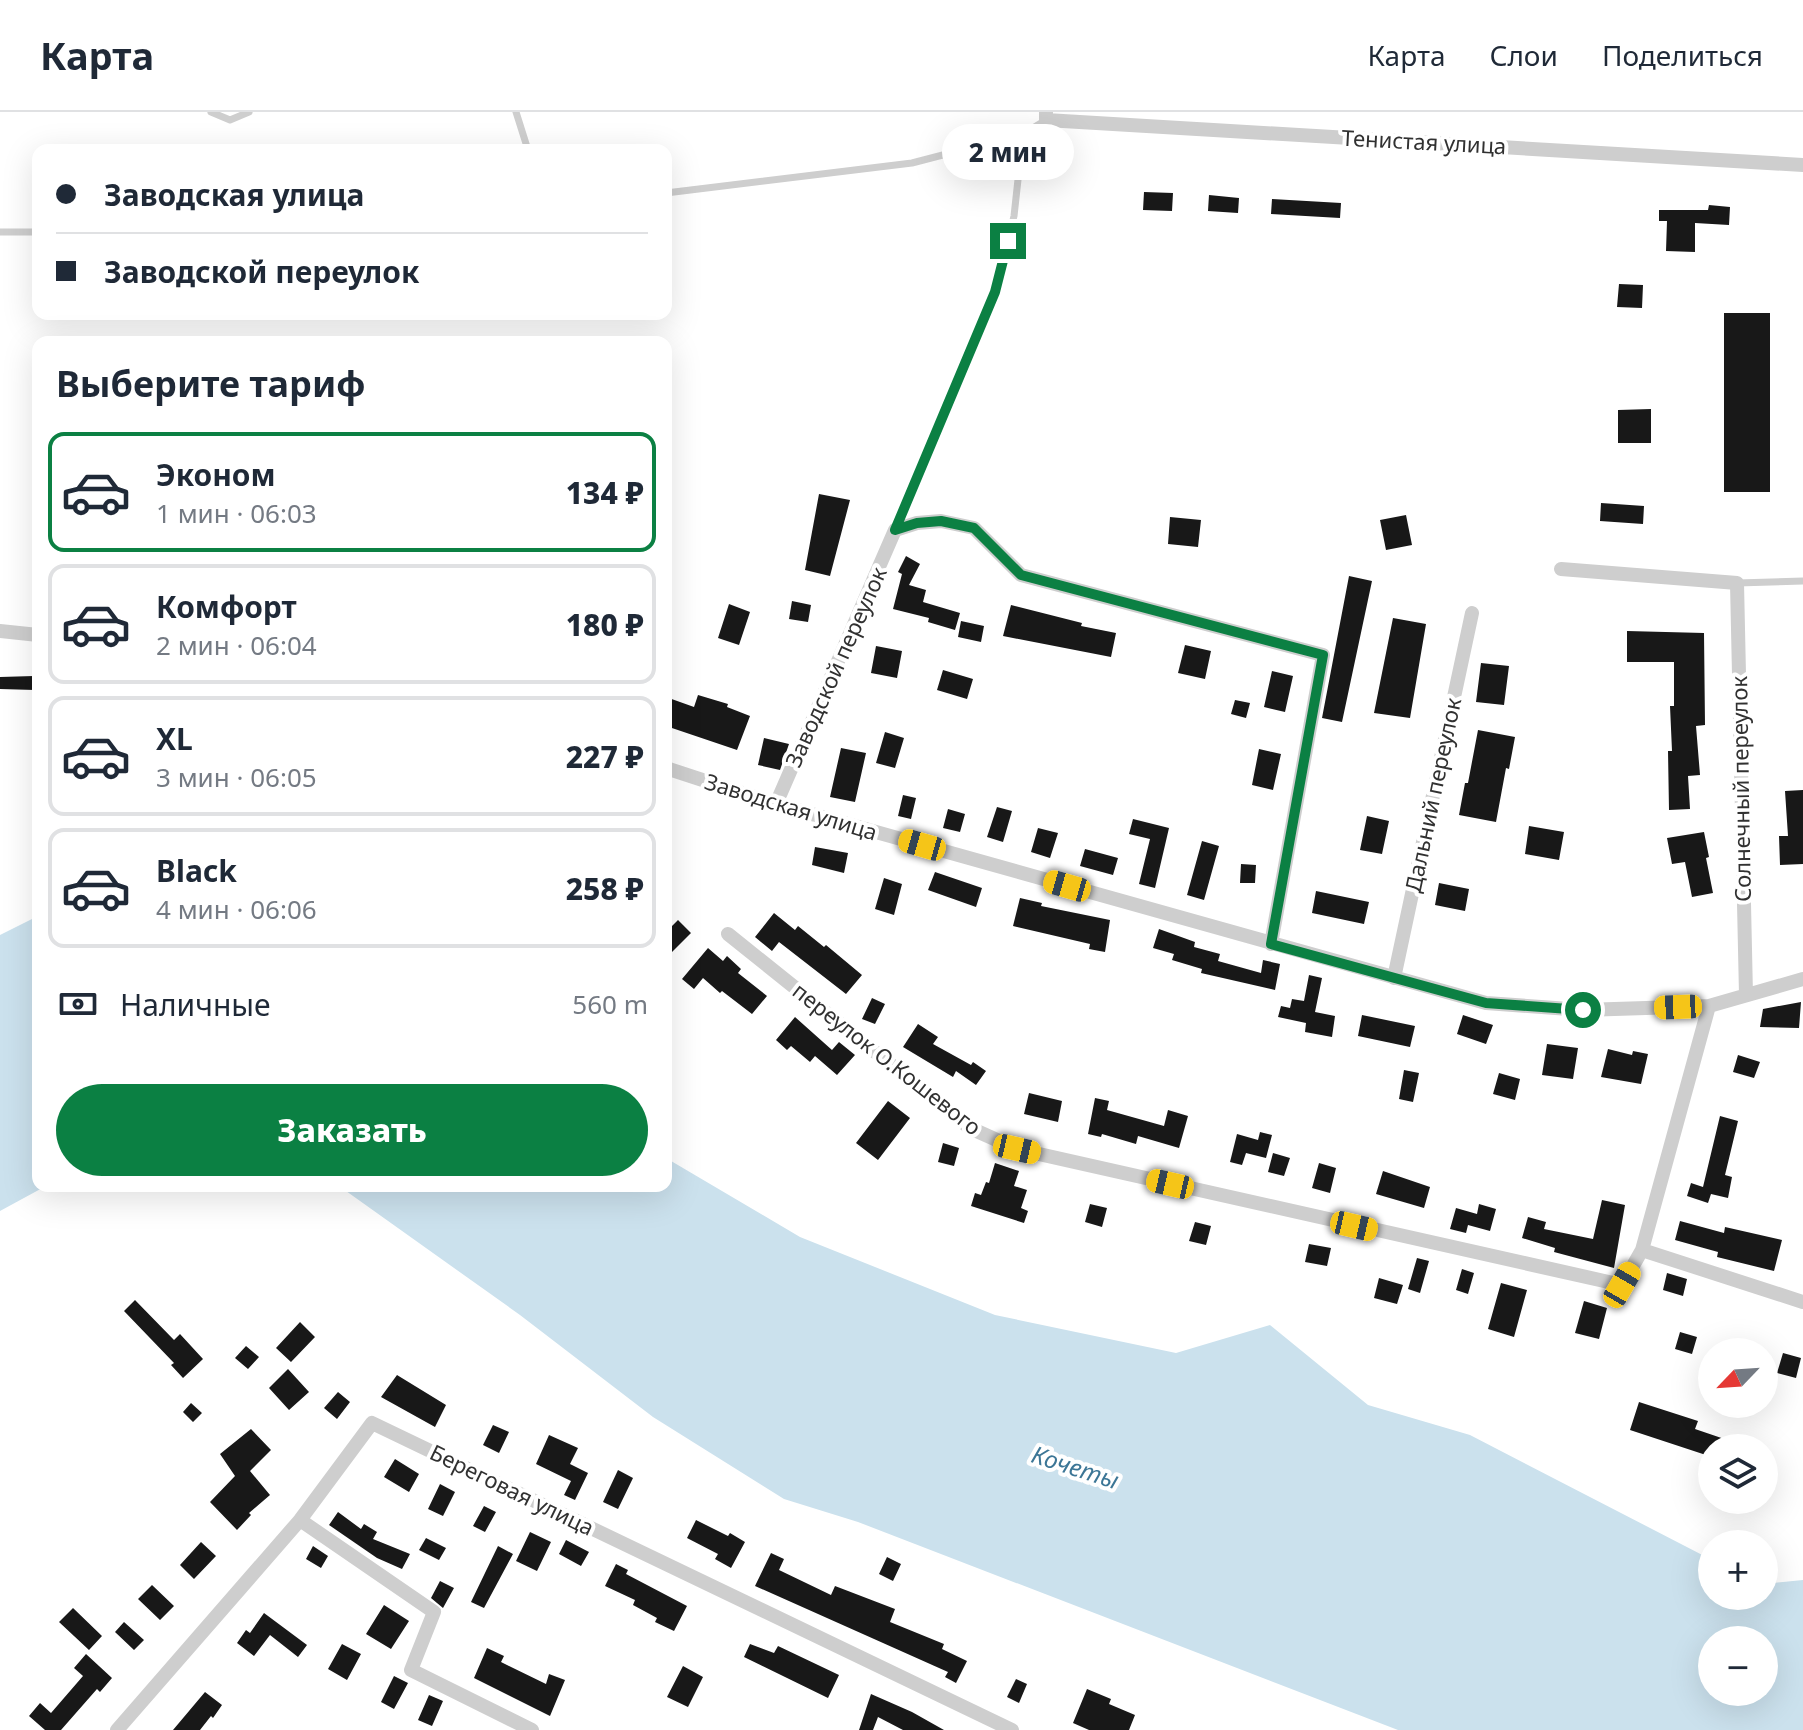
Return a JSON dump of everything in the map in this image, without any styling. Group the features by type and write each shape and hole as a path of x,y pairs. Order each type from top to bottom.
{"street":[{"name":"Тенистая улица","path":"1046,116 1803,165"},
{"path":"895,530 917,523 941,521 974,528 1021,575 1323,655 1271,944"},
{"name":"Заводской переулок","path":"776,804 895,530"},
{"path":"1561,569 1737,583"},
{"name":"Солнечный переулок","path":"1737,583 1746,995"},
{"name":"Дальний переулок","path":"1394,978 1472,613"},
{"path":"0,631 32,634"},
{"name":"Заводская улица","path":"672,770 776,804 1486,1003 1583,1010 1709,1006 1803,979"},
{"name":"переулок О.Кошевого","path":"728,934 970,1128 1017,1149 1622,1285 1642,1250"},
{"path":"1709,1006 1642,1250 1803,1302"},
{"name":"Береговая улица","path":"117,1730 300,1520 372,1423 1008,1729"},
{"path":"300,1520 434,1612 411,1670 532,1730"}],"lane":[{"path":"211,112 230,120 249,112"},
{"path":"516,112 526,144"},
{"path":"672,192 912,163 1023,134 1046,116"},
{"name":"Заводской переулок","path":"895,530 995,292 1014,216 1023,134"},
{"path":"0,232 32,232"},
{"path":"1737,583 1803,581"}],"water":[{"path":"32,919 32,1192 35,1192 0,1211 0,935"},
{"name":"Кочеты","path":"672,1162 800,1237 995,1315 1176,1353 1270,1325 1368,1405 1470,1435 1698,1553 1698,1610 1778,1610 1778,1583 1803,1580 1803,1730 1398,1730 858,1522 784,1499 653,1417 520,1315 347,1192 672,1192"}],"building":[{"path":"1144,192 1173,193 1172,211 1143,210"},
{"path":"1209,195 1239,198 1238,213 1208,211"},
{"path":"1272,199 1341,203 1340,218 1271,214"},
{"path":"1709,205 1730,207 1729,225 1695,223 1695,252 1666,251 1667,221 1659,221 1659,210 1708,210"},
{"path":"1619,284 1643,285 1642,308 1617,307"},
{"path":"1724,313 1770,313 1770,492 1724,492"},
{"path":"1651,409 1651,443 1618,443 1618,410"},
{"path":"819,494 850,500 830,576 805,570"},
{"path":"1601,503 1644,506 1643,524 1600,521"},
{"path":"1406,515 1412,545 1386,550 1380,520"},
{"path":"1170,517 1201,520 1198,547 1168,544"},
{"path":"906,556 920,564 909,585 926,590 923,602 960,613 955,630 928,622 929,618 893,609 902,574 898,572"},
{"path":"1349,576 1372,581 1342,722 1322,718"},
{"path":"792,601 811,605 808,622 789,619"},
{"path":"729,604 750,612 739,645 718,638"},
{"path":"1011,605 1116,633 1111,657 1003,636"},
{"path":"1393,618 1426,624 1410,718 1374,713"},
{"path":"961,621 984,626 981,642 958,637"},
{"path":"1627,631 1704,633 1705,725 1696,726 1700,775 1688,776 1690,809 1669,810 1668,751 1672,751 1670,706 1674,706 1674,662 1627,662"},
{"path":"1185,645 1211,651 1205,679 1178,673"},
{"path":"876,646 902,651 897,678 871,673"},
{"path":"1481,663 1509,666 1504,705 1476,702"},
{"path":"943,670 973,679 967,699 937,690"},
{"path":"1272,671 1293,676 1285,712 1264,707"},
{"path":"32,676 32,690 0,689 0,677"},
{"path":"698,695 728,704 727,707 750,716 737,750 672,728 672,699 694,707"},
{"path":"1235,700 1250,703 1246,718 1231,714"},
{"path":"1478,730 1515,737 1496,822 1459,815"},
{"path":"885,732 904,738 895,768 876,763"},
{"path":"764,738 789,744 780,770 758,765"},
{"path":"841,748 866,753 855,802 830,797"},
{"path":"1259,749 1281,754 1273,790 1252,785"},
{"path":"1803,790 1803,864 1780,865 1779,836 1788,836 1785,791"},
{"path":"903,795 916,798 911,819 898,816"},
{"path":"997,807 1012,811 1003,842 987,837"},
{"path":"948,809 965,814 960,832 943,828"},
{"path":"1367,816 1389,821 1382,854 1360,850"},
{"path":"1133,819 1169,828 1155,888 1139,884 1150,839 1129,834"},
{"path":"1529,826 1564,832 1559,860 1525,854"},
{"path":"1038,828 1058,833 1050,858 1031,852"},
{"path":"1704,832 1713,893 1692,897 1685,862 1672,864 1667,838"},
{"path":"1202,841 1219,846 1204,900 1187,895"},
{"path":"815,847 848,853 844,873 812,865"},
{"path":"1085,849 1118,858 1113,875 1080,866"},
{"path":"1241,864 1256,865 1255,883 1240,883"},
{"path":"935,872 982,888 976,907 928,890"},
{"path":"884,878 902,884 894,915 875,909"},
{"path":"1439,883 1469,889 1465,911 1435,905"},
{"path":"1316,891 1369,902 1364,924 1312,913"},
{"path":"1020,898 1042,903 1041,906 1110,920 1105,952 1089,949 1090,944 1013,926"},
{"path":"774,913 795,930 798,926 824,947 826,945 862,975 846,994 779,942 772,951 755,937"},
{"path":"678,920 691,933 672,952 672,926"},
{"path":"1159,929 1195,942 1194,947 1220,954 1218,961 1261,973 1263,960 1280,964 1275,990 1201,973 1202,969 1172,960 1174,954 1153,948"},
{"path":"708,948 723,961 727,956 741,969 738,973 767,996 752,1014 703,978 694,989 682,979"},
{"path":"1309,975 1322,978 1315,1012 1335,1016 1332,1037 1305,1032 1306,1023 1278,1017 1281,1006 1290,1008 1292,999 1304,1001"},
{"path":"872,998 885,1004 875,1024 862,1019"},
{"path":"1801,1002 1799,1028 1760,1027 1763,1009"},
{"path":"1362,1015 1415,1026 1410,1047 1358,1036"},
{"path":"1463,1015 1493,1025 1486,1044 1457,1034"},
{"path":"795,1017 832,1050 839,1042 855,1055 837,1075 815,1056 810,1062 791,1046 787,1050 776,1040"},
{"path":"918,1024 938,1037 933,1044 986,1071 976,1085 956,1071 953,1077 903,1047"},
{"path":"1547,1044 1578,1048 1573,1079 1542,1075"},
{"path":"1608,1049 1632,1055 1633,1051 1648,1054 1641,1084 1601,1077"},
{"path":"1738,1055 1760,1062 1754,1078 1733,1072"},
{"path":"1404,1070 1419,1073 1413,1102 1399,1099"},
{"path":"1499,1073 1520,1079 1515,1100 1493,1094"},
{"path":"1029,1093 1062,1101 1058,1122 1024,1114"},
{"path":"1095,1098 1109,1101 1107,1110 1164,1126 1168,1110 1188,1116 1179,1148 1138,1136 1136,1144 1102,1134 1101,1137 1088,1134"},
{"path":"888,1101 910,1118 878,1160 856,1143"},
{"path":"1720,1116 1738,1121 1725,1175 1732,1177 1728,1198 1711,1194 1708,1203 1687,1196 1691,1183 1703,1187"},
{"path":"1260,1132 1272,1135 1266,1158 1246,1153 1242,1165 1230,1162 1237,1134 1258,1140"},
{"path":"943,1143 959,1148 954,1166 938,1162"},
{"path":"1273,1153 1290,1158 1284,1176 1268,1172"},
{"path":"995,1163 1019,1171 1014,1186 1027,1190 1021,1208 1028,1211 1024,1223 971,1206 975,1193 981,1195 986,1182 989,1183"},
{"path":"1319,1163 1336,1168 1330,1193 1312,1188"},
{"path":"1383,1171 1430,1187 1424,1208 1376,1194"},
{"path":"1602,1200 1625,1205 1614,1268 1554,1252 1555,1248 1522,1238 1528,1217 1546,1222 1544,1229 1593,1239"},
{"path":"1090,1204 1107,1208 1102,1227 1085,1222"},
{"path":"1479,1204 1496,1209 1490,1231 1468,1225 1466,1233 1450,1229 1456,1208 1477,1214"},
{"path":"1680,1221 1724,1233 1725,1227 1782,1240 1774,1271 1717,1257 1718,1252 1675,1240"},
{"path":"1195,1222 1211,1226 1206,1245 1189,1241"},
{"path":"1309,1244 1331,1248 1327,1266 1305,1262"},
{"path":"1417,1258 1429,1261 1420,1293 1408,1289"},
{"path":"1462,1269 1474,1273 1468,1294 1456,1290"},
{"path":"1667,1273 1687,1279 1683,1296 1663,1290"},
{"path":"1379,1278 1403,1285 1397,1304 1374,1298"},
{"path":"1501,1283 1527,1290 1514,1337 1488,1329"},
{"path":"135,1300 174,1340 180,1334 203,1359 183,1378 171,1365 174,1363 124,1311"},
{"path":"1584,1301 1607,1308 1599,1339 1575,1333"},
{"path":"300,1322 315,1337 291,1362 276,1348"},
{"path":"1680,1332 1697,1337 1692,1354 1675,1349"},
{"path":"246,1346 259,1357 248,1369 235,1358"},
{"path":"1783,1353 1801,1358 1796,1378 1778,1373"},
{"path":"288,1369 309,1392 289,1410 269,1388"},
{"path":"397,1375 446,1405 435,1427 381,1397"},
{"path":"338,1392 350,1402 337,1419 324,1408"},
{"path":"1639,1402 1698,1421 1695,1429 1710,1434 1698,1434 1698,1452 1630,1430"},
{"path":"191,1403 202,1413 193,1422 183,1412"},
{"path":"493,1425 509,1432 499,1453 483,1445"},
{"path":"251,1429 271,1450 250,1471 270,1495 249,1513 251,1515 237,1530 210,1502 235,1476 220,1454"},
{"path":"549,1435 578,1448 570,1464 588,1473 575,1500 564,1495 571,1481 536,1464"},
{"path":"395,1459 419,1474 409,1492 384,1477"},
{"path":"618,1470 633,1478 618,1509 603,1502"},
{"path":"440,1484 455,1492 443,1516 428,1509"},
{"path":"484,1506 496,1512 485,1532 473,1526"},
{"path":"338,1512 361,1529 364,1524 377,1532 373,1539 410,1554 402,1569 377,1558 329,1525"},
{"path":"696,1520 745,1542 731,1568 715,1559 718,1554 687,1538"},
{"path":"530,1532 551,1542 537,1571 516,1561"},
{"path":"426,1538 446,1548 439,1560 419,1550"},
{"path":"566,1540 589,1552 581,1566 559,1554"},
{"path":"201,1542 216,1556 194,1579 180,1565"},
{"path":"313,1546 328,1556 321,1568 306,1559"},
{"path":"498,1546 513,1554 484,1608 471,1602"},
{"path":"771,1553 784,1559 779,1570 831,1595 835,1586 895,1609 890,1622 944,1644 942,1649 967,1661 956,1683 945,1677 948,1672 755,1586"},
{"path":"887,1557 901,1564 893,1581 879,1574"},
{"path":"616,1564 628,1570 626,1574 687,1606 674,1631 655,1622 657,1618 633,1605 635,1600 605,1586"},
{"path":"440,1581 454,1588 443,1608 431,1598"},
{"path":"152,1585 174,1606 160,1620 138,1599"},
{"path":"384,1605 409,1621 391,1649 366,1634"},
{"path":"73,1608 102,1636 89,1650 59,1622"},
{"path":"264,1613 307,1645 298,1657 270,1635 254,1656 237,1643 246,1630 250,1633"},
{"path":"124,1622 144,1640 134,1650 115,1632"},
{"path":"342,1644 361,1654 347,1680 328,1669"},
{"path":"750,1644 774,1653 778,1646 839,1675 828,1698 744,1657"},
{"path":"487,1648 504,1656 501,1662 546,1684 549,1674 565,1680 550,1716 474,1678"},
{"path":"86,1654 112,1678 100,1692 97,1689 61,1730 45,1730 29,1716 40,1703 51,1713 83,1676 74,1668"},
{"path":"683,1666 703,1677 688,1707 667,1697"},
{"path":"394,1676 408,1683 394,1709 381,1702"},
{"path":"1016,1679 1027,1684 1019,1703 1007,1697"},
{"path":"1087,1689 1111,1699 1109,1704 1135,1715 1129,1730 1089,1730 1073,1723"},
{"path":"205,1692 222,1705 213,1718 211,1716 200,1730 173,1730"},
{"path":"871,1694 944,1730 903,1730 878,1717 873,1730 859,1730"},
{"path":"429,1695 443,1701 432,1726 418,1720"}],"route":[{"path":"1008,241 995,292 895,530 917,523 941,521 974,528 1021,575 1323,655 1271,944 1486,1003 1583,1010"}]}
